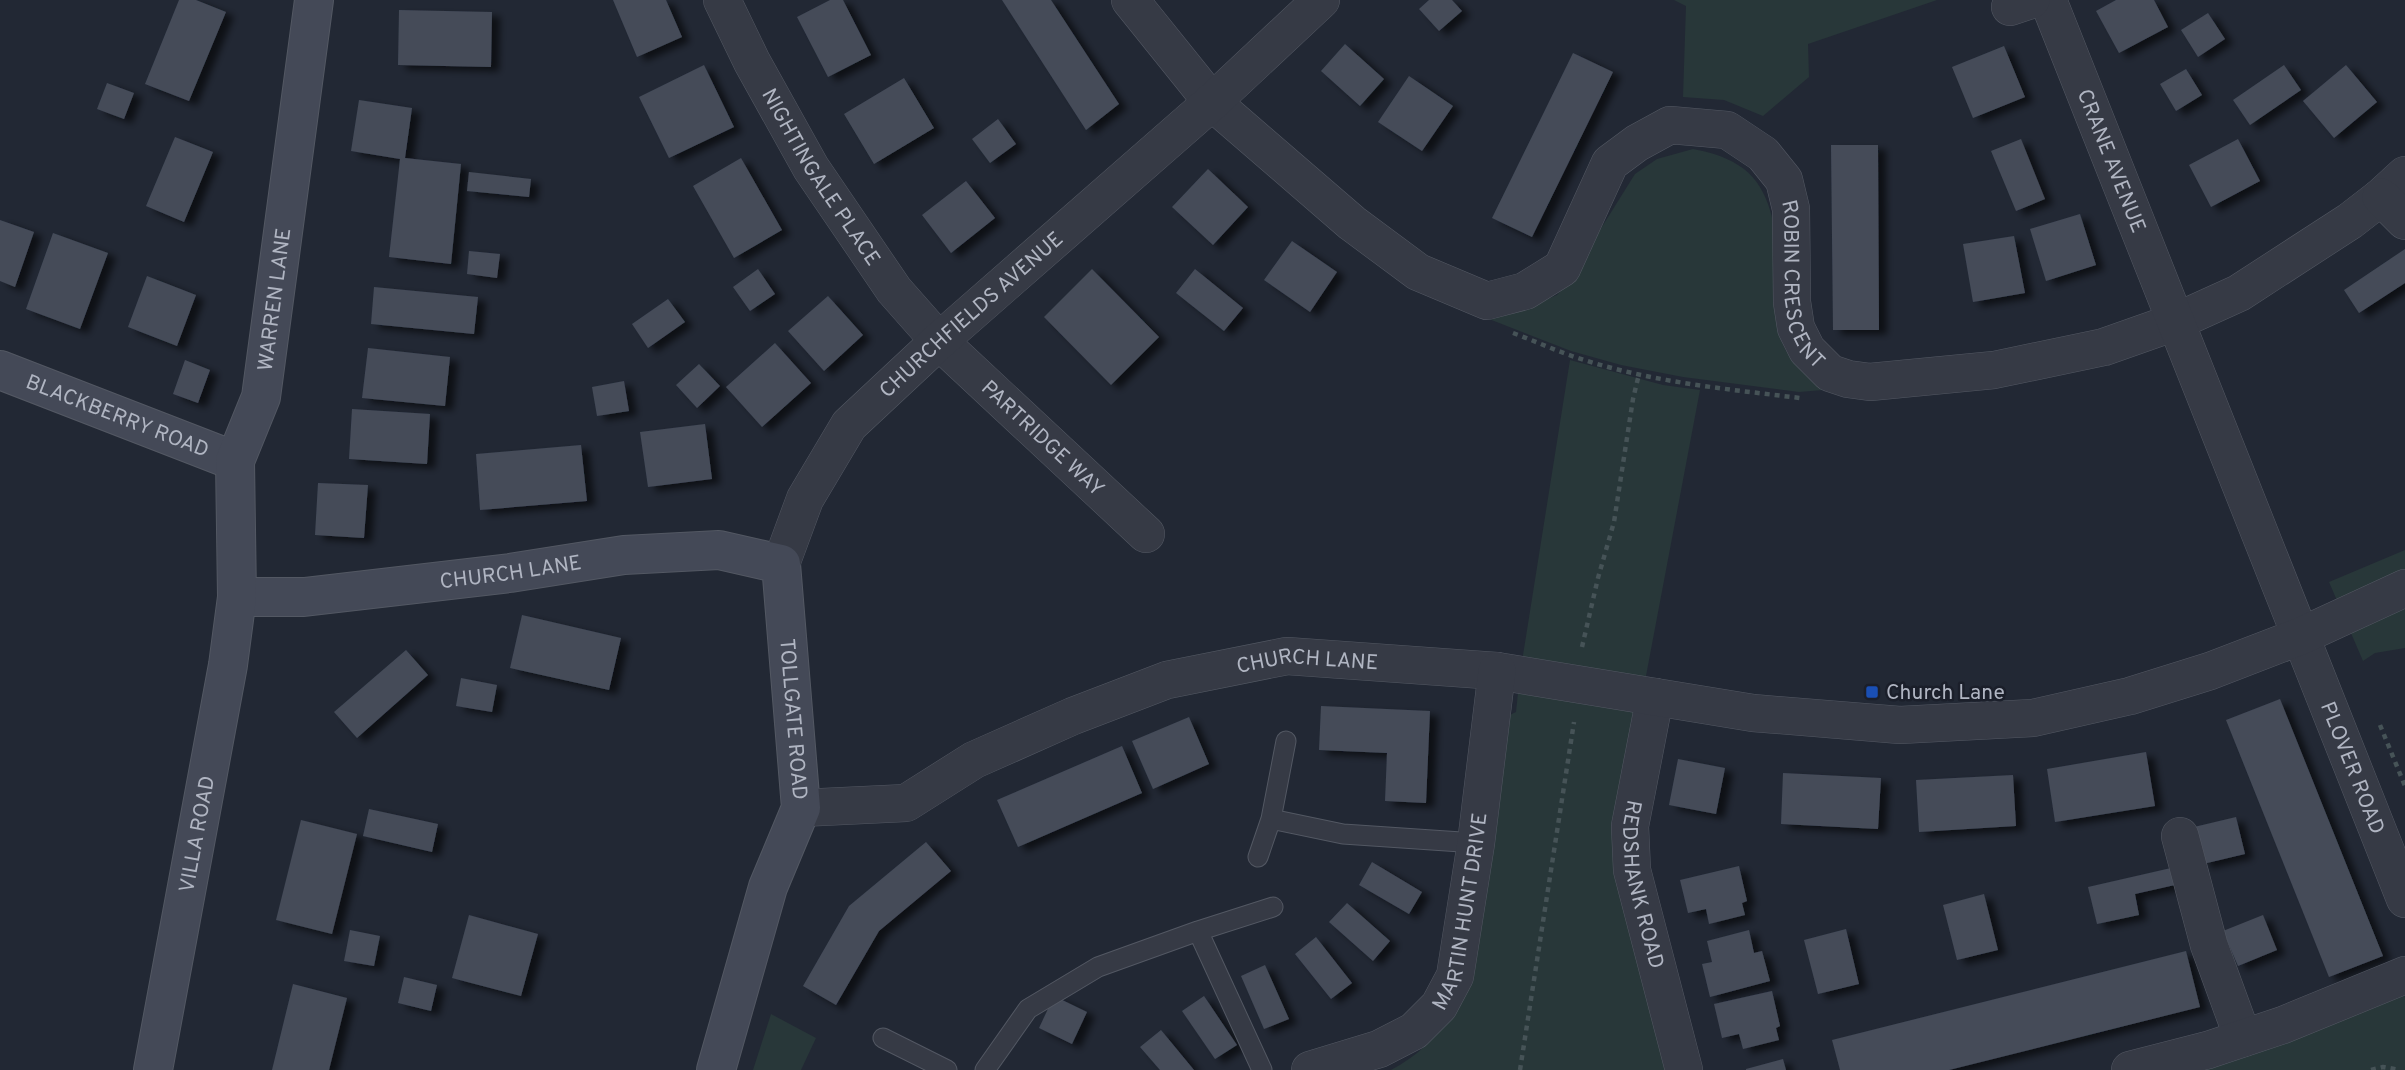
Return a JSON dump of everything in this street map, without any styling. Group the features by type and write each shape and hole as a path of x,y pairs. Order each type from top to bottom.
{"street":[{"name":"WARREN LANE","path":"237,597 235,461 261,397 314,0"},
{"name":"NIGHTINGALE PLACE","path":"722,0 752,62 811,168 894,290 939,341"},
{"path":"1130,0 1212,102 1352,223 1419,272 1487,301"},
{"name":"CHURCHFIELDS AVENUE","path":"781,564 804,499 849,425 939,341 1212,102 1321,0"},
{"name":"CRANE AVENUE","path":"2048,0 2301,636"},
{"name":"ROBIN CRESCENT","path":"1487,301 1525,291 1562,268 1610,163 1637,142 1670,125 1727,130 1763,154 1784,180 1791,209 1792,302 1796,328 1807,350 1830,373 1847,379 1870,382 1994,370 2104,347 2175,322 2239,293 2350,221 2397,197"},
{"name":"PARTRIDGE WAY","path":"939,341 1146,534"},
{"name":"BLACKBERRY ROAD","path":"0,370 235,461"},
{"name":"CHURCH LANE","path":"237,597 304,597 510,573 624,555 719,550 781,564"},
{"name":"TOLLGATE ROAD","path":"716,1070 768,887 801,808 781,564"},
{"name":"CHURCH LANE","path":"801,808 906,803 974,760 1073,716 1167,680 1287,656 1497,671 1753,713 1900,725 2033,718 2157,688 2210,671 2301,636 2405,589"},
{"name":"VILLA ROAD","path":"153,1070 228,665 237,597"},
{"name":"PLOVER ROAD","path":"2301,636 2402,881"},
{"name":"MARTIN HUNT DRIVE","path":"1310,1070 1379,1049 1414,1031 1439,1006 1455,976 1476,843 1497,671"},
{"name":"REDSHANK ROAD","path":"1655,698 1630,826 1632,870 1684,1070"},
{"path":"2180,836 2209,945 2244,1038"},
{"path":"2130,1070 2283,1025 2405,975"}],"lane":[{"path":"1258,857 1271,818 1286,741"},
{"path":"1271,818 1343,834 1476,843"},
{"path":"985,1070 1028,1009 1098,967 1273,907"},
{"path":"1198,931 1262,1070"},
{"path":"883,1038 947,1070"}],"path":[{"path":"1487,301 1483,321 1579,359 1701,387 1812,398"},
{"path":"1520,1070 1580,684 1583,645 1598,578 1615,522 1639,374"},
{"path":"2371,1070 2383,1067 2400,1070"}],"shaded area":[{"path":"1674,0 1937,0 1808,44 1809,77 1763,116 1724,100 1683,97 1686,6"},
{"path":"1693,149 1733,162 1750,174 1759,186 1772,215 1775,231 1778,318 1782,342 1794,363 1823,390 1799,392 1683,377 1621,365 1571,351 1489,319 1519,311 1557,295 1572,279 1635,174 1657,159"},
{"path":"1570,360 1663,385 1700,390 1615,840 1672,1070 1391,1070 1412,1057 1431,1040 1462,1002 1491,724 1516,712"},
{"path":"2405,550 2405,648 2375,653 2363,661 2329,582"},
{"path":"2403,992 2405,1070 2179,1070"},
{"path":"771,1014 816,1038 801,1070 753,1070"}],"building":[{"path":"179,0 196,0 226,12 189,101 145,84"},
{"path":"613,0 666,0 682,37 637,57"},
{"path":"830,0 843,0 871,55 828,77 797,17"},
{"path":"1002,0 1051,0 1119,104 1086,130"},
{"path":"1429,0 1452,0 1462,11 1439,31 1419,9"},
{"path":"2116,0 2154,0 2168,27 2119,53 2096,11"},
{"path":"399,10 492,12 491,67 398,65"},
{"path":"2208,13 2225,39 2198,57 2181,30"},
{"path":"1345,44 1384,79 1360,106 1321,71"},
{"path":"2004,46 2025,97 1973,118 1952,67"},
{"path":"1573,53 1613,72 1532,237 1492,218"},
{"path":"704,65 734,127 669,158 639,97"},
{"path":"2284,65 2301,90 2250,125 2233,100"},
{"path":"2346,65 2377,102 2334,138 2303,101"},
{"path":"2186,69 2202,95 2176,111 2160,84"},
{"path":"1409,76 1453,106 1422,151 1378,122"},
{"path":"904,78 934,128 874,164 844,114"},
{"path":"107,83 134,93 124,119 97,109"},
{"path":"359,100 412,108 405,158 461,164 451,264 389,257 400,159 351,151"},
{"path":"998,119 1016,144 990,163 972,139"},
{"path":"175,137 213,152 184,222 146,206"},
{"path":"2021,139 2045,199 2016,211 1991,151"},
{"path":"2238,139 2260,181 2211,207 2189,165"},
{"path":"1831,145 1878,145 1879,330 1833,330"},
{"path":"741,158 782,230 734,258 693,186"},
{"path":"1208,169 1248,207 1213,245 1172,207"},
{"path":"469,172 531,179 529,197 467,191"},
{"path":"966,181 995,218 951,253 922,215"},
{"path":"2080,214 2096,265 2046,281 2030,229"},
{"path":"0,220 34,232 15,287 0,281"},
{"path":"53,233 108,253 80,329 26,309"},
{"path":"2014,236 2025,293 1973,302 1963,244"},
{"path":"1292,241 1337,272 1310,312 1264,280"},
{"path":"2405,249 2405,283 2359,313 2344,290"},
{"path":"469,251 500,254 497,278 467,274"},
{"path":"758,269 775,294 750,311 733,287"},
{"path":"1092,269 1159,337 1111,385 1044,317"},
{"path":"1195,269 1243,308 1224,331 1176,293"},
{"path":"147,276 196,295 177,346 128,327"},
{"path":"374,287 478,297 474,334 371,324"},
{"path":"828,296 863,335 824,371 788,331"},
{"path":"668,299 685,322 648,348 632,324"},
{"path":"775,343 811,383 762,427 726,387"},
{"path":"368,348 450,357 445,406 362,398"},
{"path":"185,360 210,370 198,403 173,394"},
{"path":"699,364 720,386 697,408 676,385"},
{"path":"624,381 629,411 597,416 592,387"},
{"path":"352,409 430,414 427,464 349,459"},
{"path":"705,424 712,479 648,487 640,432"},
{"path":"581,445 587,501 480,510 476,454"},
{"path":"318,483 368,485 364,538 315,535"},
{"path":"522,615 621,638 609,690 510,668"},
{"path":"406,650 428,675 357,738 334,712"},
{"path":"461,678 497,685 492,712 456,706"},
{"path":"2280,699 2383,956 2329,977 2226,720"},
{"path":"1321,706 1430,711 1426,803 1385,801 1387,753 1319,750"},
{"path":"1189,717 1209,764 1153,789 1132,741"},
{"path":"1122,746 1142,793 1018,847 997,800"},
{"path":"2146,752 2155,806 2055,822 2047,769"},
{"path":"1678,759 1725,768 1716,814 1669,805"},
{"path":"1783,773 1881,778 1878,829 1781,824"},
{"path":"2013,775 2016,826 1919,832 1916,780"},
{"path":"369,809 438,824 432,852 363,836"},
{"path":"2236,817 2245,854 2203,864 2194,827"},
{"path":"301,820 357,834 332,934 276,920"},
{"path":"926,842 951,871 879,931 836,1005 803,986 849,906"},
{"path":"1372,862 1422,892 1409,914 1359,885"},
{"path":"1739,866 1747,901 1742,903 1745,915 1709,924 1706,909 1688,913 1680,880"},
{"path":"2171,868 2175,885 2135,894 2139,915 2097,924 2088,887"},
{"path":"1984,894 1998,950 1957,960 1943,905"},
{"path":"1347,903 1390,941 1373,961 1329,922"},
{"path":"469,915 538,934 521,996 452,978"},
{"path":"2263,915 2277,950 2238,966 2223,931"},
{"path":"1846,929 1859,984 1818,994 1804,940"},
{"path":"350,930 380,936 374,966 344,961"},
{"path":"1749,930 1754,953 1762,951 1770,981 1710,997 1702,964 1712,962 1707,941"},
{"path":"1316,937 1352,983 1331,999 1295,954"},
{"path":"2186,951 2200,1007 1949,1070 1840,1070 1832,1040"},
{"path":"1265,965 1289,1019 1264,1029 1241,976"},
{"path":"404,977 437,985 431,1011 398,1003"},
{"path":"293,984 347,998 329,1070 272,1070"},
{"path":"1772,991 1780,1026 1776,1028 1779,1040 1743,1049 1739,1034 1722,1038 1714,1004"},
{"path":"1054,996 1087,1012 1072,1044 1039,1028"},
{"path":"1204,996 1237,1045 1215,1059 1182,1011"},
{"path":"1161,1030 1194,1070 1160,1070 1140,1047"},
{"path":"1783,1059 1786,1070 1746,1070 1746,1069"}],"place":[{"name":"Church Lane","path":"1872,692"}]}
